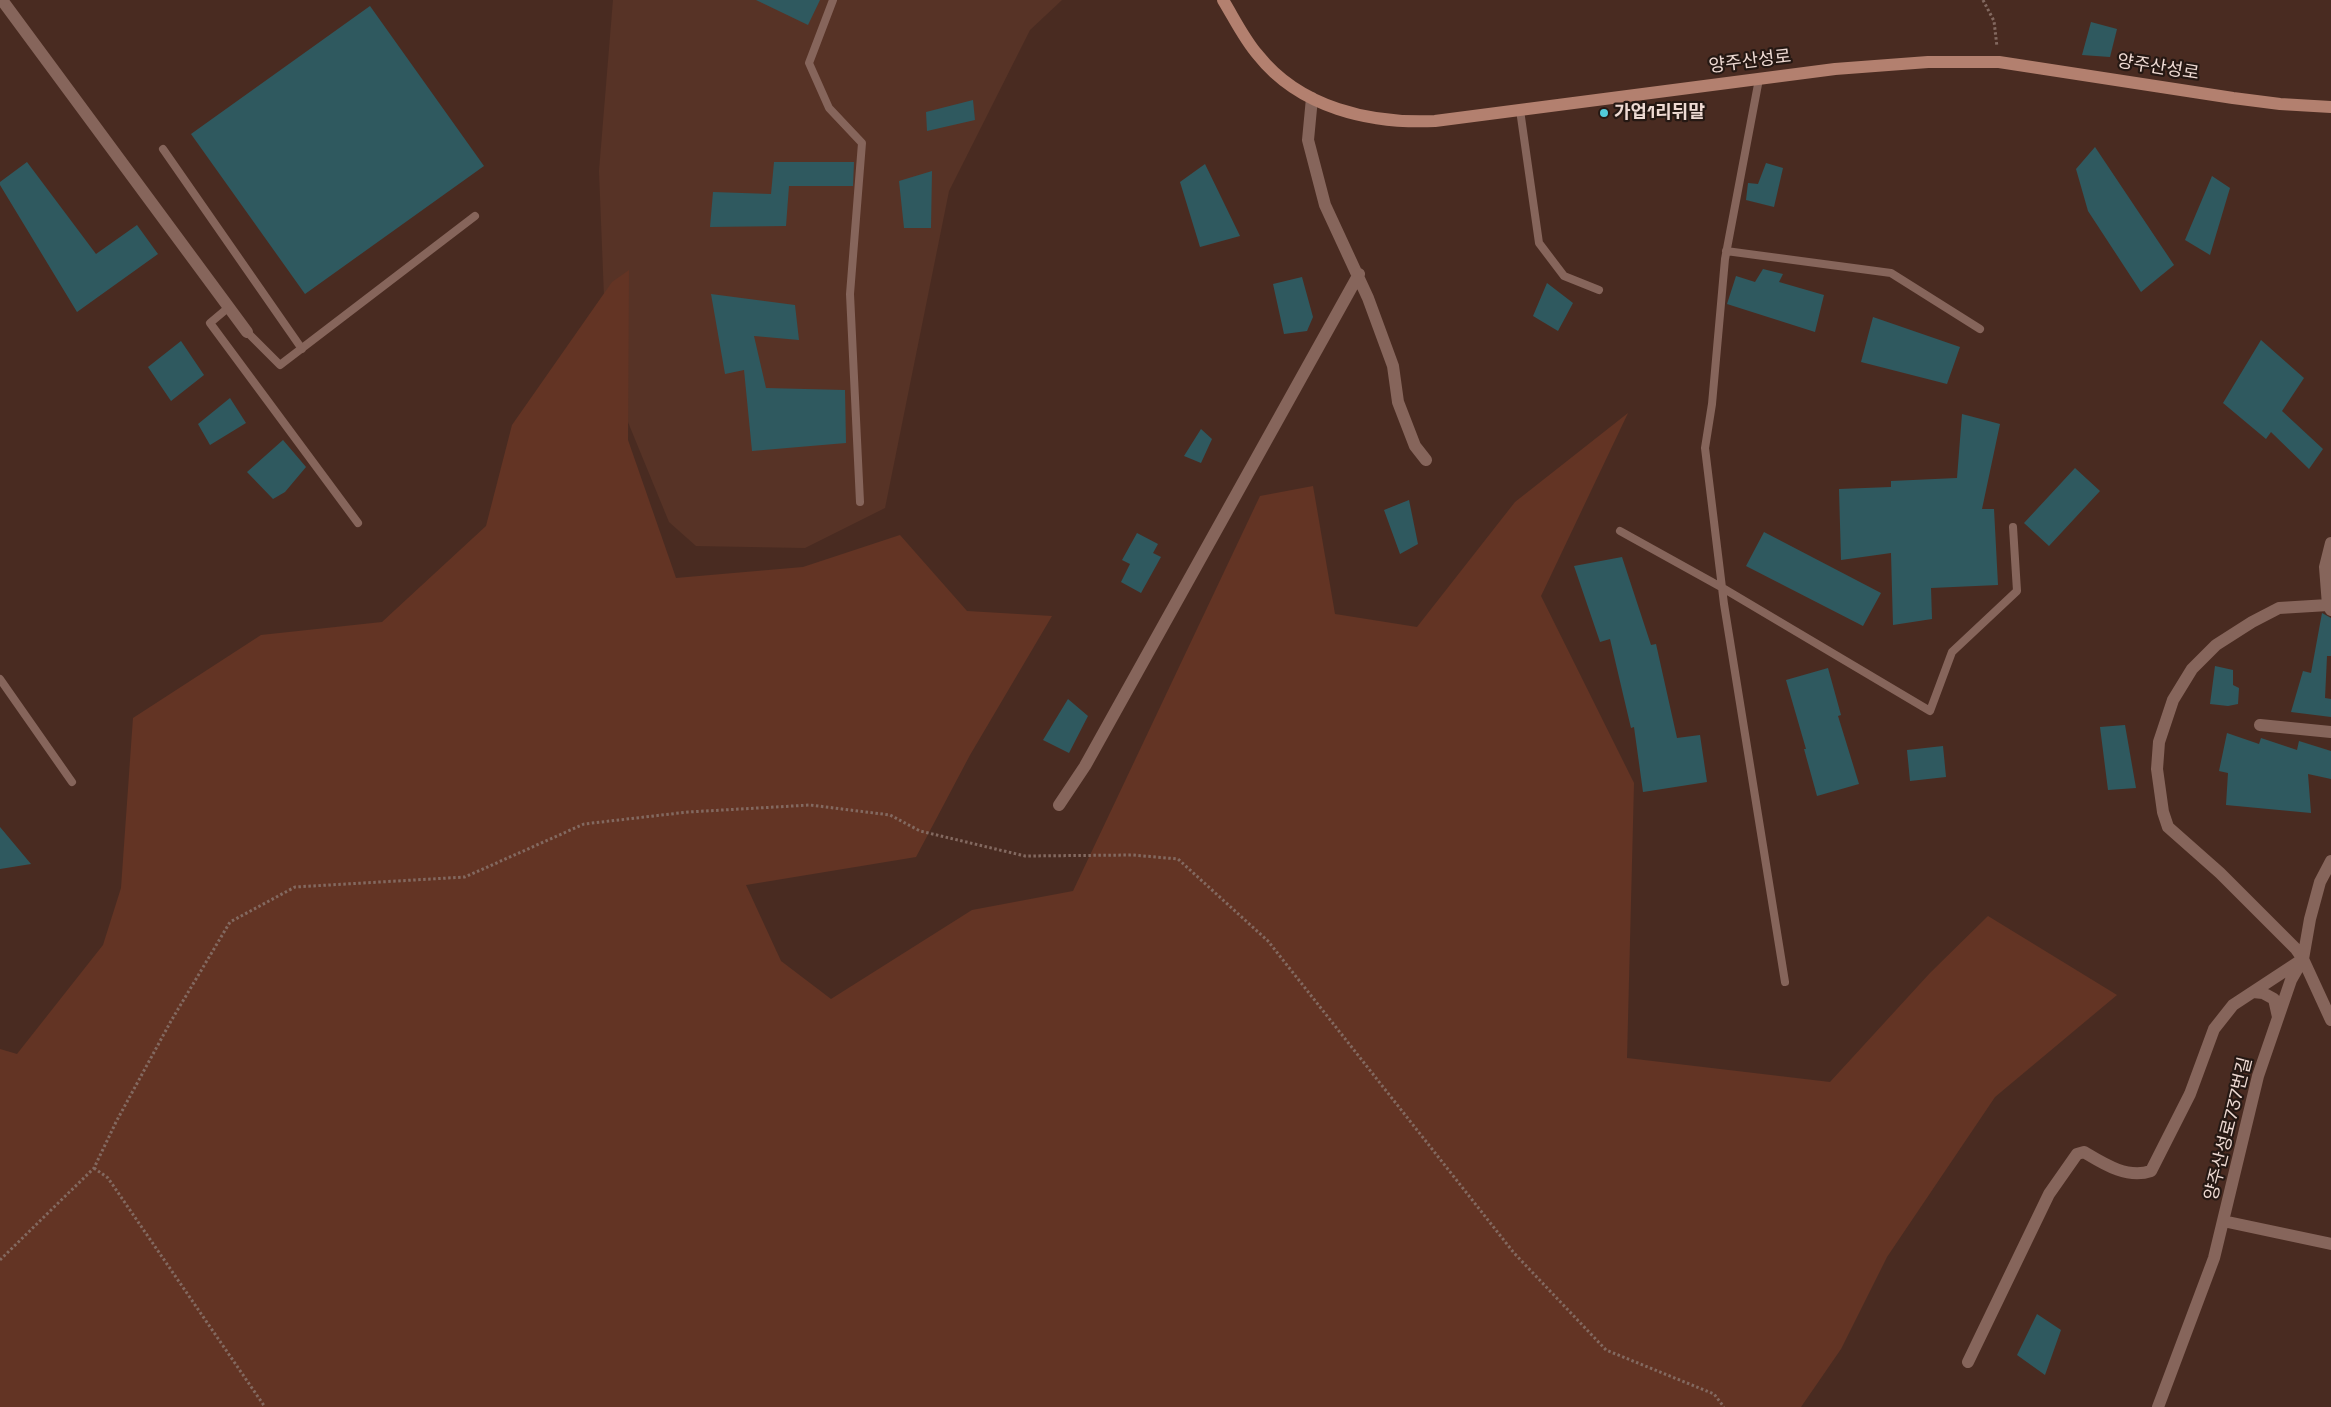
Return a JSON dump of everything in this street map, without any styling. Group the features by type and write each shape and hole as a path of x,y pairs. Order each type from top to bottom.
{"street":[{"path":"2,0 247,332"},
{"name":"양주산성로","path":"1223,0 1257,54 1289,85 1312,98 1355,116 1375,120 1414,122 1835,69 1928,62 1998,62 2233,98 2331,107"},
{"path":"1312,98 1308,140 1325,205 1359,274 1392,366 1398,402 1415,446 1426,460"},
{"path":"1059,805 1085,766 1359,274"},
{"path":"2331,543 2324,567 2329,607 2279,608 2252,622 2216,645 2192,670 2173,700 2159,742 2157,769 2162,812 2168,827 2220,874 2303,959 2331,1020"},
{"path":"2260,725 2331,732"},
{"name":"양주산성로737번길","path":"2158,1407 2214,1258 2258,1076 2291,980 2303,959 2310,918 2320,882 2331,861"},
{"path":"1968,1362 2048,1194 2077,1154 2084,1152 2111,1167 2140,1174 2151,1171 2190,1094 2214,1029 2233,1005 2303,959"},
{"path":"2253,992 2263,993 2274,1000 2278,1017"},
{"path":"2223,1221 2331,1244"}],"lane":[{"path":"833,0 809,63 830,108 862,143 850,294 860,502"},
{"path":"1759,79 1726,251 1712,404 1705,448 1722,587 1784,982"},
{"path":"1520,110 1539,243 1564,276 1599,290"},
{"path":"163,149 302,349"},
{"path":"247,332 280,365 475,216"},
{"path":"1726,251 1891,273 1980,329"},
{"path":"229,307 210,324 358,524"},
{"path":"1620,531 1722,587 1930,710 1952,652 2017,591 2012,527"},
{"path":"0,679 72,782"}],"path":[{"path":"1983,0 1994,21 1998,62"},
{"path":"0,1260 94,1168 116,1122 171,1021 230,922 295,887 465,877 584,824 688,812 810,805 890,815 920,831 1025,856 1133,855 1178,859 1268,941 1514,1253 1606,1350 1714,1394 1724,1407"},
{"path":"94,1168 108,1178 265,1407"}],"shaded area":[{"path":"613,0 1062,0 1030,30 949,191 885,508 805,548 696,546 669,522 607,371 599,171"},
{"path":"629,270 628,440 676,578 803,567 900,535 967,611 1052,616 970,755 916,857 746,885 781,961 831,999 972,910 1073,891 1260,496 1313,486 1335,614 1417,627 1515,502 1628,413 1541,596 1634,783 1627,1058 1830,1082 1930,973 1988,916 2117,995 1995,1097 1887,1257 1841,1349 1801,1407 0,1407 0,1049 17,1054 103,945 121,888 133,718 261,635 382,622 486,526 512,425 612,282"}],"building":[{"path":"756,0 820,0 808,25"},
{"path":"370,6 484,166 305,294 191,134"},
{"path":"2091,22 2117,29 2110,57 2082,55"},
{"path":"973,100 975,120 927,131 926,112"},
{"path":"2095,147 2174,265 2141,292 2088,211 2076,169"},
{"path":"27,162 96,254 137,225 158,254 77,312 0,185 0,182"},
{"path":"774,162 854,162 853,186 789,186 786,226 710,227 713,192 771,194"},
{"path":"1766,163 1783,168 1774,207 1746,200 1748,183 1758,184"},
{"path":"1205,164 1240,236 1200,247 1180,182"},
{"path":"932,171 931,228 904,228 899,181"},
{"path":"2212,176 2230,188 2210,255 2185,240"},
{"path":"1763,269 1783,274 1779,282 1824,295 1815,332 1727,304 1736,276 1755,282"},
{"path":"1302,277 1313,317 1307,331 1284,334 1273,284"},
{"path":"1547,283 1573,303 1558,331 1533,316"},
{"path":"711,294 795,305 799,340 754,336 766,388 845,390 846,443 752,451 744,370 725,374"},
{"path":"1873,317 1960,347 1947,384 1861,362"},
{"path":"2261,340 2304,378 2282,411 2323,449 2309,469 2271,432 2266,439 2223,403"},
{"path":"181,341 204,375 171,401 148,367"},
{"path":"230,398 246,423 210,445 198,424"},
{"path":"1962,414 2000,424 1982,509 1994,509 1998,585 1931,588 1932,619 1893,625 1891,553 1841,560 1839,489 1891,487 1891,481 1957,478"},
{"path":"1201,429 1212,439 1201,463 1184,456"},
{"path":"283,440 306,467 285,492 273,499 247,472"},
{"path":"2075,468 2100,491 2049,546 2024,523"},
{"path":"1409,500 1418,544 1400,554 1384,510"},
{"path":"1764,532 1881,593 1863,626 1746,566"},
{"path":"1137,533 1158,544 1153,553 1161,557 1141,593 1121,582 1130,564 1122,560"},
{"path":"1622,557 1651,645 1656,644 1677,738 1700,735 1707,782 1643,792 1634,727 1631,728 1610,639 1600,642 1574,566"},
{"path":"2322,613 2331,618 2331,656 2327,656 2325,698 2331,699 2331,717 2291,712 2303,671 2311,673"},
{"path":"2215,666 2233,670 2233,685 2239,688 2238,704 2228,706 2210,704"},
{"path":"1828,668 1841,715 1838,716 1859,784 1817,796 1804,749 1806,749 1786,680"},
{"path":"1068,699 1088,716 1069,753 1043,740"},
{"path":"2125,725 2136,788 2108,790 2100,727"},
{"path":"2227,733 2259,744 2261,738 2297,750 2299,741 2331,751 2331,779 2308,774 2311,813 2226,805 2228,773 2219,771"},
{"path":"1943,746 1946,777 1910,781 1907,750"},
{"path":"0,827 31,864 0,869"},
{"path":"2037,1314 2061,1330 2045,1375 2017,1355"}],"place":[{"name":"가업1리뒤말","path":"1604,113"}]}
